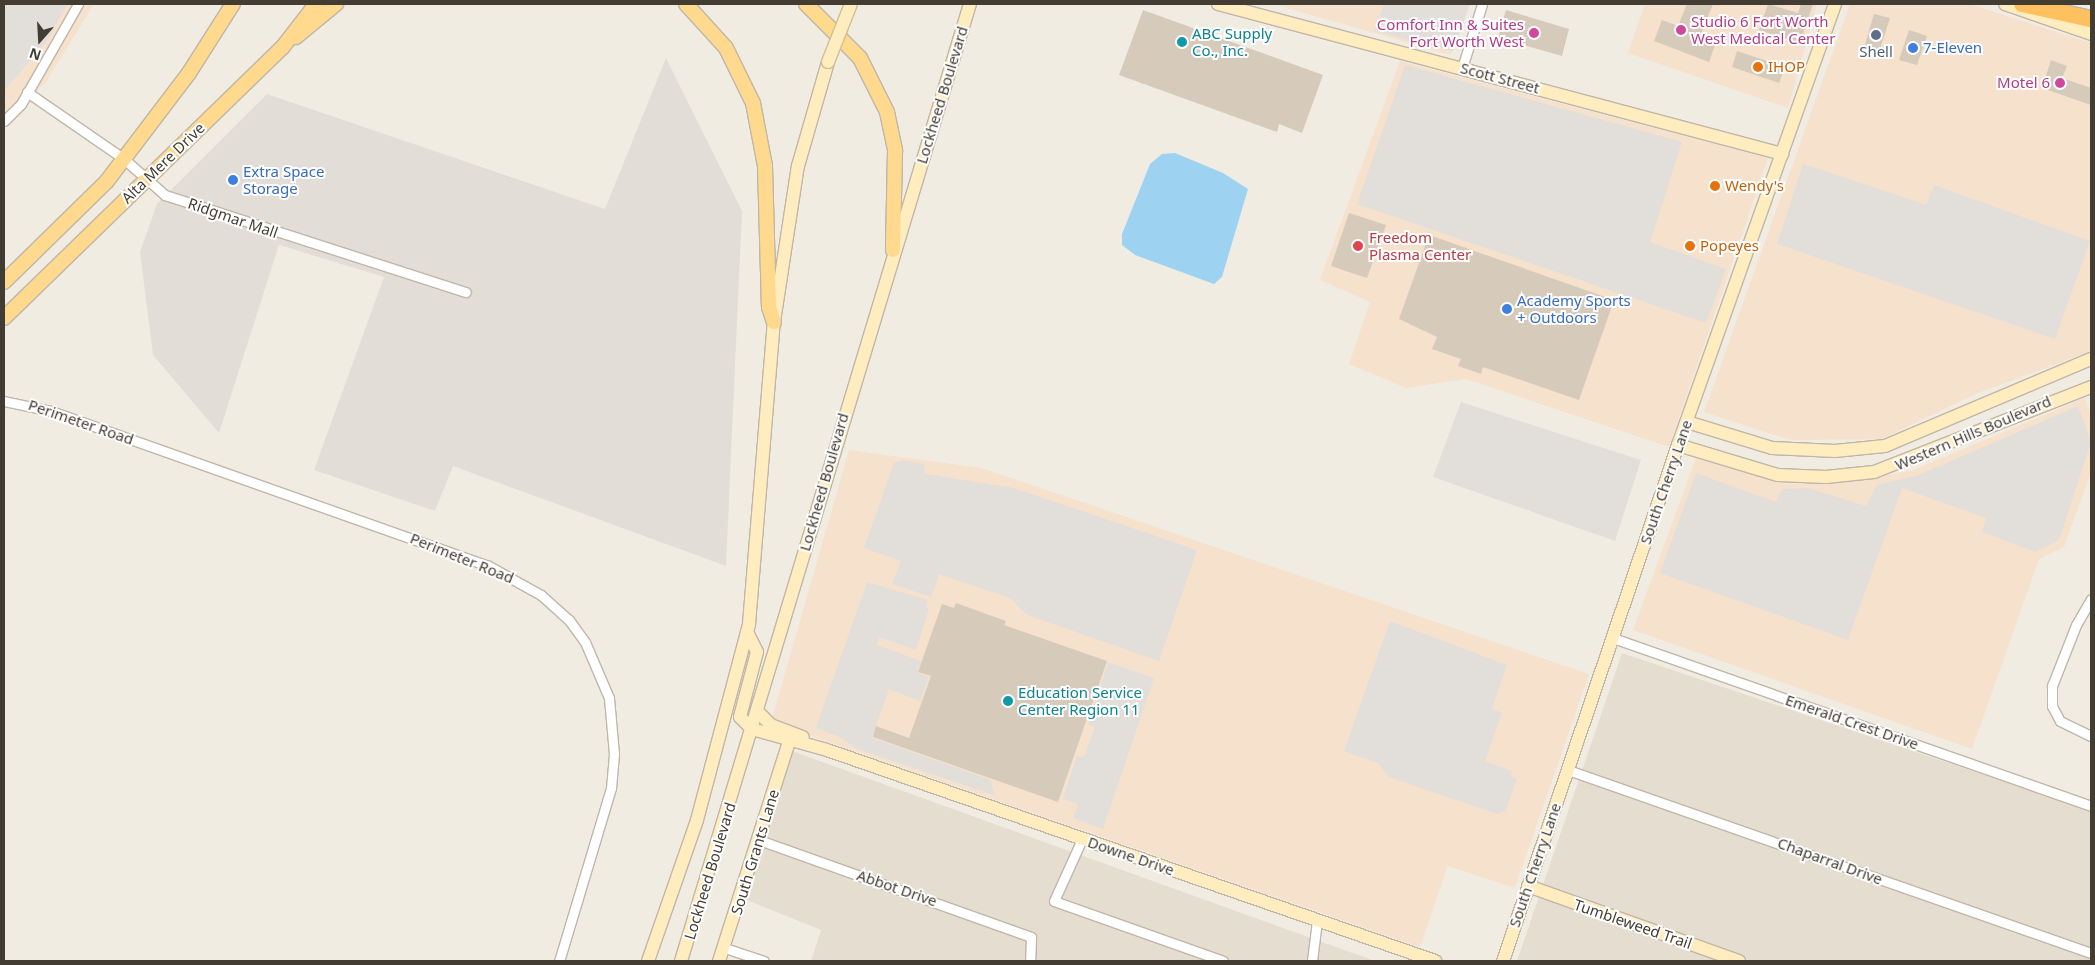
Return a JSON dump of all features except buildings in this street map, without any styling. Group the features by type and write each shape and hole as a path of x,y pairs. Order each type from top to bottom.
{"highway":[{"path":"2022,4 2091,19"}],"main road":[{"name":"Alta Mere Drive","path":"4,282 77,213 124,159 190,73 233,4"},
{"name":"Alta Mere Drive","path":"4,318 282,48 316,4"},
{"path":"282,48 336,4"},
{"path":"686,4 726,48 753,103 766,166 769,307 774,322"},
{"path":"806,4 856,52 887,112 895,151 893,250"}],"street":[{"path":"4,121 27,92 78,4"},
{"name":"Lockheed Boulevard","path":"648,961 697,820 748,632 769,420 774,322 798,166 828,62 851,4"},
{"name":"Lockheed Boulevard","path":"681,961 893,250 970,4"},
{"name":"Scott Street","path":"1218,4 1782,154"},
{"path":"1462,68 1482,4"},
{"name":"South Cherry Lane","path":"1502,961 1678,445 1836,4"},
{"path":"2005,4 2091,34"},
{"name":"Ridgmar Mall","path":"27,92 124,159 165,194 466,292"},
{"name":"Western Hills Boulevard","path":"1687,422 1772,448 1835,451 1885,446 2091,359"},
{"name":"Western Hills Boulevard","path":"1678,445 1778,475 1826,477 1874,472 2091,386"},
{"name":"Perimeter Road","path":"4,401 51,411 487,565 541,595 569,620 584,642 609,698 614,754 611,788 559,961"},
{"path":"2091,599 2076,625 2052,686 2052,706 2060,721 2091,736"},
{"path":"748,632 757,652 740,717 752,728"},
{"name":"Emerald Crest Drive","path":"1613,638 2091,806"},
{"name":"Downe Drive","path":"757,711 770,725 827,750 1434,961"},
{"name":"Downe Drive","path":"752,728 789,741 827,750"},
{"name":"South Grants Lane","path":"719,961 725,948 789,741"},
{"name":"Chaparral Drive","path":"1568,770 2091,953"},
{"path":"1082,839 1053,897 1060,904 1223,961"},
{"name":"Abbot Drive","path":"759,840 1033,939 1030,961"},
{"name":"Tumbleweed Trail","path":"1528,886 1739,961"},
{"path":"1312,961 1317,921"},
{"path":"725,948 764,961"}],"shaded area":[{"path":"4,4 94,4 46,82 4,121"},
{"path":"4,4 67,4 48,40 4,91"},
{"path":"1273,4 1470,4 1451,55"},
{"path":"1384,4 1470,4 1453,51 1374,31"},
{"path":"1645,4 1817,4 1788,108 1628,53"},
{"path":"1850,4 1969,4 2091,43 2091,351 1978,393 1881,439 1790,440 1704,412"},
{"path":"666,58 742,211 726,566 453,466 435,511 314,470 384,277 279,245 219,433 153,355 140,252 157,204 267,94 605,209"},
{"path":"1400,61 1768,158 1669,447 1466,379 1406,388 1349,364 1370,302 1320,280"},
{"path":"1405,65 1682,142 1650,242 1726,269 1706,323 1357,204"},
{"path":"1803,164 1926,205 1934,185 2090,241 2055,339 1777,244"},
{"path":"2085,398 2091,415 2091,472 2064,547 2039,559 1972,749 1633,630 1696,458 1785,484 1867,479 1913,470"},
{"path":"1461,402 1641,460 1615,541 1433,477"},
{"path":"2078,406 2091,442 2059,540 2035,552 1982,532 1986,518 1902,488 1848,640 1660,573 1696,473 1776,502 1782,489 1808,488 1866,506 1877,485 1919,475"},
{"path":"849,450 982,468 1589,674 1515,888 1448,866 1420,947 771,722"},
{"path":"903,460 924,464 925,474 1014,488 1197,550 1159,661 1027,615 1010,598 939,574 931,597 892,584 901,561 864,548 894,463"},
{"path":"867,582 928,600 926,607 929,608 916,650 879,637 877,645 921,661 917,673 929,677 920,701 889,689 872,738 991,780 994,795 857,749 842,738 816,728"},
{"path":"1390,621 1507,665 1492,709 1502,713 1485,761 1512,771 1511,776 1517,779 1505,812 1497,814 1389,777 1378,763 1344,751"},
{"path":"1622,653 2091,811 2091,961 1517,961"},
{"path":"1108,662 1154,678 1103,829 1073,818 1078,804 1063,799 1077,756 1084,757 1095,727 1088,724"},
{"path":"792,751 1375,961 811,961 821,930 744,899"}],"water":[{"path":"1175,153 1223,173 1248,189 1222,277 1214,284 1135,255 1122,245 1122,234 1150,164 1162,154"}],"place":[{"name":"Studio 6 Fort Worth West Medical Center","path":"1681,30"},
{"name":"Comfort Inn & Suites Fort Worth West","path":"1534,33"},
{"name":"Shell","path":"1876,35"},
{"name":"ABC Supply Co., Inc.","path":"1182,42"},
{"name":"7-Eleven","path":"1913,48"},
{"name":"IHOP","path":"1758,67"},
{"name":"Motel 6","path":"2060,83"},
{"name":"Extra Space Storage","path":"233,180"},
{"name":"Wendy's","path":"1715,186"},
{"name":"Freedom Plasma Center","path":"1358,246"},
{"name":"Popeyes","path":"1690,246"},
{"name":"Academy Sports + Outdoors","path":"1507,309"},
{"name":"Education Service Center Region 11","path":"1008,701"}]}
